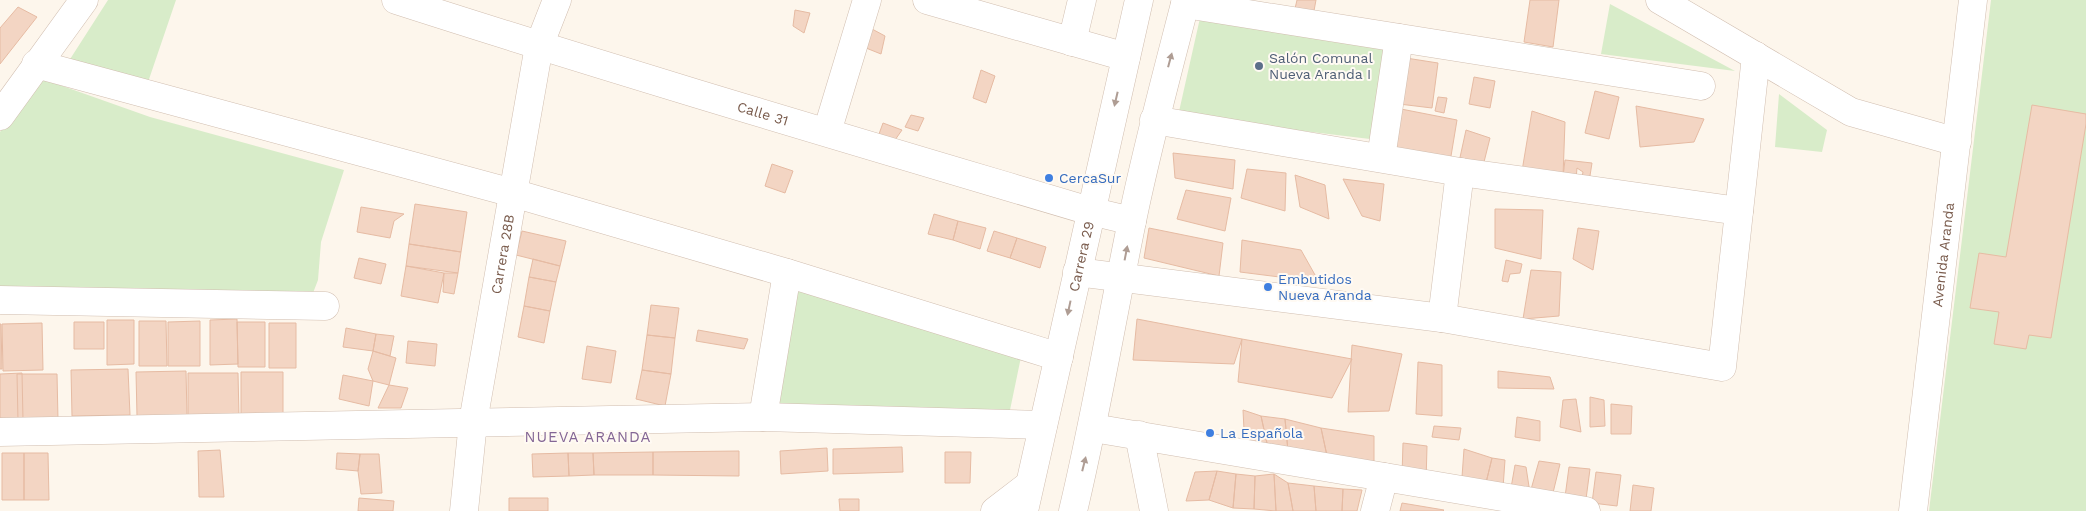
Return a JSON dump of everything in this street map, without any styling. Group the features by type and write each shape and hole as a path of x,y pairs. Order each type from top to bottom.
{"street":[{"path":"0,116 84,0"},
{"name":"Calle 31","path":"396,0 540,46 1090,211 1132,221"},
{"name":"Carrera 28B","path":"464,511 473,422 513,193 540,46 557,0"},
{"path":"827,132 867,0"},
{"path":"927,0 1126,58"},
{"path":"1072,42 1082,0"},
{"name":"Carrera 29","path":"1024,511 1139,0"},
{"path":"1660,0 1851,112 1957,142"},
{"name":"Avenida Aranda","path":"1913,511 1973,0"},
{"path":"1073,511 1093,428 1132,221 1154,120 1185,2 1701,86"},
{"path":"1381,158 1399,38"},
{"path":"1077,272 1442,318 1722,366 1756,56"},
{"path":"36,64 513,193 787,273 1058,357"},
{"path":"1154,120 1460,172 1739,211"},
{"path":"1442,318 1460,172"},
{"path":"764,417 787,273"},
{"path":"0,300 325,306"},
{"path":"0,432 764,417 1043,425"},
{"path":"1093,428 1586,511"},
{"path":"1139,435 1154,511"},
{"path":"1375,511 1384,477"},
{"path":"995,511 1029,484"}],"green space":[{"path":"108,0 176,0 146,88 65,67"},
{"path":"1991,0 2086,0 2086,511 1929,511"},
{"path":"1610,4 1735,71 1601,54"},
{"path":"1200,18 1384,48 1370,139 1178,116"},
{"path":"40,78 150,117 344,170 321,242 318,280 313,293 0,289 0,132"},
{"path":"1779,94 1827,130 1822,152 1775,147"},
{"path":"796,287 1021,357 1010,410 776,406"}],"building":[{"path":"1297,0 1316,0 1313,16 1294,13"},
{"path":"1530,0 1559,0 1553,47 1524,42"},
{"path":"18,7 37,17 0,64 0,28"},
{"path":"795,10 810,13 804,33 793,26"},
{"path":"872,29 885,36 881,54 866,48"},
{"path":"1406,58 1438,63 1432,108 1399,104"},
{"path":"981,70 995,76 986,103 973,98"},
{"path":"1474,77 1495,81 1490,108 1469,104"},
{"path":"1595,91 1619,97 1609,139 1585,133"},
{"path":"1438,97 1447,98 1444,113 1435,111"},
{"path":"2032,105 2086,114 2086,124 2051,338 2029,335 2026,349 1994,344 1999,312 1970,308 1979,253 2006,257"},
{"path":"1636,106 1704,119 1694,142 1640,147"},
{"path":"1396,108 1457,120 1450,162 1387,148"},
{"path":"1532,111 1565,122 1563,177 1522,171"},
{"path":"911,115 924,118 918,131 905,127"},
{"path":"883,123 902,130 895,140 879,134"},
{"path":"1466,130 1490,138 1483,166 1459,162"},
{"path":"1173,153 1235,160 1233,189 1175,178"},
{"path":"1565,160 1592,163 1589,182 1581,182 1583,172 1577,168 1576,179 1563,177"},
{"path":"772,164 793,171 785,193 765,186"},
{"path":"1247,169 1286,173 1285,211 1241,198"},
{"path":"1295,175 1325,185 1329,219 1300,207"},
{"path":"1343,179 1384,184 1380,221 1362,216"},
{"path":"1186,190 1231,198 1225,231 1177,219"},
{"path":"415,204 467,212 461,252 409,244"},
{"path":"361,207 404,214 394,221 390,238 357,232"},
{"path":"1495,209 1543,210 1541,259 1495,248"},
{"path":"934,214 958,221 953,240 928,234"},
{"path":"958,221 986,228 980,249 953,240"},
{"path":"1149,228 1223,243 1219,276 1144,258"},
{"path":"1578,228 1599,231 1593,270 1573,259"},
{"path":"522,231 566,241 560,266 516,255"},
{"path":"994,231 1017,238 1010,258 987,251"},
{"path":"1017,238 1046,247 1040,268 1010,258"},
{"path":"1242,240 1301,250 1319,282 1240,272"},
{"path":"409,244 461,252 458,273 406,266"},
{"path":"359,258 386,264 381,284 354,278"},
{"path":"533,259 560,266 556,282 529,277"},
{"path":"1506,260 1522,264 1520,273 1510,274 1508,282 1502,281"},
{"path":"406,266 444,273 438,303 401,296"},
{"path":"1531,270 1561,272 1559,316 1523,319"},
{"path":"444,273 458,273 454,294 443,292"},
{"path":"529,277 556,282 550,311 524,306"},
{"path":"651,305 679,308 675,338 647,335"},
{"path":"524,306 550,311 544,343 518,337"},
{"path":"237,319 238,364 210,365 210,320"},
{"path":"1137,319 1242,339 1234,364 1133,360"},
{"path":"107,320 134,320 134,364 107,365"},
{"path":"139,321 166,321 167,366 139,366"},
{"path":"200,321 200,366 168,366 168,322"},
{"path":"74,322 104,322 104,349 74,349"},
{"path":"237,322 265,322 265,367 238,367"},
{"path":"42,323 43,370 3,371 2,324"},
{"path":"269,323 296,323 296,368 269,368"},
{"path":"1,324 2,369 0,369"},
{"path":"346,328 376,334 373,351 343,347"},
{"path":"698,330 748,339 744,349 696,341"},
{"path":"376,334 394,336 390,356 373,351"},
{"path":"647,335 675,338 671,374 642,370"},
{"path":"1242,339 1352,359 1332,398 1238,382"},
{"path":"408,341 437,344 435,366 406,363"},
{"path":"1352,345 1402,354 1389,411 1348,412"},
{"path":"587,346 616,351 611,383 582,379"},
{"path":"373,351 396,358 389,385 373,381 368,369"},
{"path":"1418,362 1442,365 1442,416 1416,414"},
{"path":"128,369 130,415 72,416 71,370"},
{"path":"642,370 671,374 665,406 636,399"},
{"path":"186,371 187,415 137,416 136,372"},
{"path":"1498,371 1550,377 1554,389 1498,388"},
{"path":"241,372 283,372 283,418 241,418"},
{"path":"22,373 23,420 0,420 0,374"},
{"path":"188,373 238,373 239,417 188,418"},
{"path":"17,374 57,374 58,420 18,421"},
{"path":"343,375 373,381 369,406 339,399"},
{"path":"389,385 408,388 401,408 378,408"},
{"path":"1590,397 1604,400 1605,426 1590,427"},
{"path":"1576,399 1581,432 1560,427 1563,400"},
{"path":"1611,404 1632,406 1631,434 1611,434"},
{"path":"1243,410 1261,416 1268,448 1245,450"},
{"path":"1261,416 1285,419 1288,451 1268,448"},
{"path":"1517,417 1540,421 1540,441 1515,437"},
{"path":"1285,419 1321,428 1329,465 1288,451"},
{"path":"1434,426 1461,428 1459,440 1432,437"},
{"path":"1321,428 1374,436 1374,473 1329,465"},
{"path":"1403,443 1427,446 1426,483 1402,476"},
{"path":"902,447 903,472 833,474 833,449"},
{"path":"827,448 828,471 781,474 780,451"},
{"path":"1464,449 1492,458 1485,487 1462,477"},
{"path":"220,450 224,497 199,497 198,451"},
{"path":"739,451 739,476 653,475 653,452"},
{"path":"653,452 653,475 594,475 593,453"},
{"path":"945,452 971,452 970,483 945,483"},
{"path":"2,453 24,453 24,500 2,500"},
{"path":"24,453 48,453 49,500 24,500"},
{"path":"337,453 360,454 358,471 336,469"},
{"path":"568,453 569,476 533,477 532,454"},
{"path":"568,453 593,453 594,475 569,476"},
{"path":"360,454 379,454 382,493 361,494 358,471"},
{"path":"1492,458 1505,460 1503,488 1485,487"},
{"path":"1539,461 1560,464 1552,497 1530,493"},
{"path":"1515,465 1526,467 1530,493 1511,488"},
{"path":"1569,467 1590,469 1586,499 1565,497"},
{"path":"1217,471 1209,500 1186,501 1195,472"},
{"path":"1217,471 1236,474 1233,508 1209,500"},
{"path":"1596,472 1621,475 1617,506 1592,503"},
{"path":"1236,474 1255,476 1254,509 1233,508"},
{"path":"1274,474 1276,511 1254,509 1255,476"},
{"path":"1274,474 1288,483 1293,511 1276,511"},
{"path":"1288,483 1314,486 1316,511 1293,511"},
{"path":"1633,485 1654,488 1651,511 1630,511"},
{"path":"1314,486 1343,489 1342,511 1316,511"},
{"path":"1343,489 1362,490 1357,511 1342,511"},
{"path":"359,498 394,501 393,511 358,511"},
{"path":"509,498 548,498 548,511 509,511"},
{"path":"839,499 859,499 859,511 840,511"},
{"path":"1402,503 1444,510 1400,511"}],"place":[{"name":"Salón Comunal Nueva Aranda I","path":"1259,66"},
{"name":"CercaSur","path":"1049,178"},
{"name":"Embutidos Nueva Aranda","path":"1268,287"},
{"name":"La Española","path":"1210,433"}],"district":[{"name":"NUEVA ARANDA","path":"588,437"}]}
